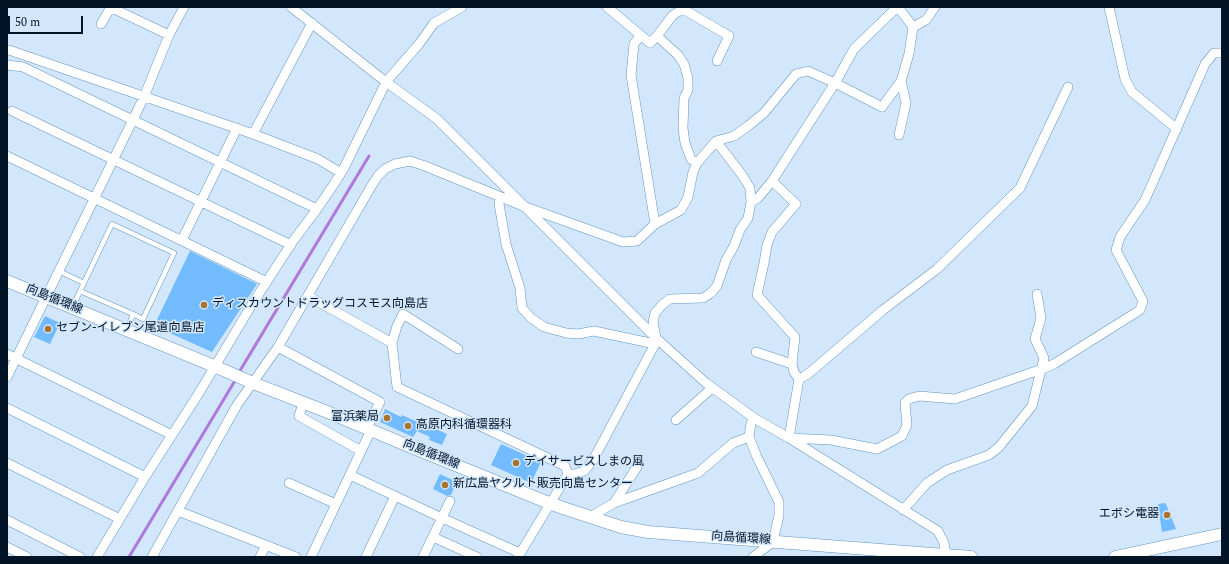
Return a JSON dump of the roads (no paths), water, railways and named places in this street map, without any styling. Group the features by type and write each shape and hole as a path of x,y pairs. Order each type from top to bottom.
{"main road":[{"name":"向島循環線","path":"7,281 549,503 621,527 648,532 971,557"},
{"path":"1115,557 1222,534"}],"street":[{"path":"101,24 110,7 169,35"},
{"path":"7,377 133,120 169,35 184,7"},
{"path":"291,7 386,82 437,119 655,341 712,388 754,418 789,438 938,531 944,544 946,555"},
{"path":"97,557 145,477 218,367 291,245 318,209 341,173 386,82 419,44 434,23 462,7"},
{"path":"607,7 650,43 677,9 683,9 729,36 717,61"},
{"path":"152,557 237,405 251,382 278,347 378,176 385,169 394,164 410,161 523,206 624,242 637,241 655,224 681,210 688,197 693,172 697,163 716,141 734,136 764,113 796,74 808,71 835,83 882,107 901,81 909,54 913,27 898,7 854,49 835,83 772,181 758,198 751,202"},
{"path":"913,27 926,20 935,7"},
{"path":"1109,7 1125,79 1132,92 1177,129"},
{"path":"253,134 312,24"},
{"path":"640,36 634,44 631,75 655,224"},
{"path":"657,36 678,55 684,64 688,78 688,90 684,98 682,128 685,143 691,158 697,163"},
{"path":"9,50 237,128 318,159 341,173"},
{"path":"789,438 831,440 877,449 902,436 907,425 905,403 909,399 919,396 955,399 1042,369 1054,364 1140,310 1143,301 1116,250 1120,237 1145,200 1205,64 1214,53 1222,53"},
{"path":"7,65 23,67 318,209"},
{"path":"899,135 906,103 901,81"},
{"path":"799,379 808,374 883,310 937,269 1020,188 1068,87"},
{"path":"12,111 291,245"},
{"path":"182,240 237,128"},
{"path":"568,474 575,474 584,471 592,462 655,341 653,322 655,313 670,299 703,298 711,293 717,286 726,260 734,246 740,230 748,218 751,202 750,188 716,141"},
{"path":"7,156 268,282"},
{"path":"772,181 796,204 772,232 767,245 757,295 795,337 792,364 794,372 799,379 789,438"},
{"path":"500,197 499,204 506,244 520,288 522,308 532,318 544,327 566,333 578,334 594,331 655,341"},
{"path":"903,510 927,483 947,470 989,455 999,446 1032,406 1044,358 1035,338 1042,318 1037,294"},
{"path":"308,296 392,343"},
{"path":"458,349 403,314 397,326 392,343 397,387 565,466 568,474"},
{"path":"278,347 380,402 361,451 311,557"},
{"path":"756,352 792,364"},
{"path":"7,354 172,435"},
{"path":"676,420 712,388"},
{"path":"303,403 300,416 361,451"},
{"path":"7,408 145,477"},
{"path":"753,557 773,542 779,515 779,502 749,437 750,424 754,418"},
{"path":"590,517 614,503 698,473 733,443 749,437"},
{"path":"7,463 120,518"},
{"path":"614,503 637,467"},
{"path":"350,475 519,555 549,503 568,474"},
{"path":"290,483 336,504"},
{"path":"366,557 395,496"},
{"path":"423,557 450,501"},
{"path":"178,511 296,557"},
{"path":"7,520 80,557"},
{"path":"433,537 477,557"},
{"path":"260,557 266,545"},
{"path":"7,547 27,557"}],"lane":[{"path":"72,308 80,291 84,283 112,224 174,253 143,319 80,291"},
{"path":"59,271 84,283"},
{"path":"127,330 133,314"}],"waterway":[{"path":"238,374 369,156"},
{"path":"129,557 236,379"}],"place":[{"name":"ディスカウントドラッグコスモス向島店","path":"204,305"},
{"name":"セブン-イレブン尾道向島店","path":"48,329"},
{"name":"富浜薬局","path":"387,418"},
{"name":"高原内科循環器科","path":"408,426"},
{"name":"デイサービスしまの風","path":"516,463"},
{"name":"新広島ヤクルト販売向島センター","path":"445,485"},
{"name":"エボシ電器","path":"1167,515"}]}
